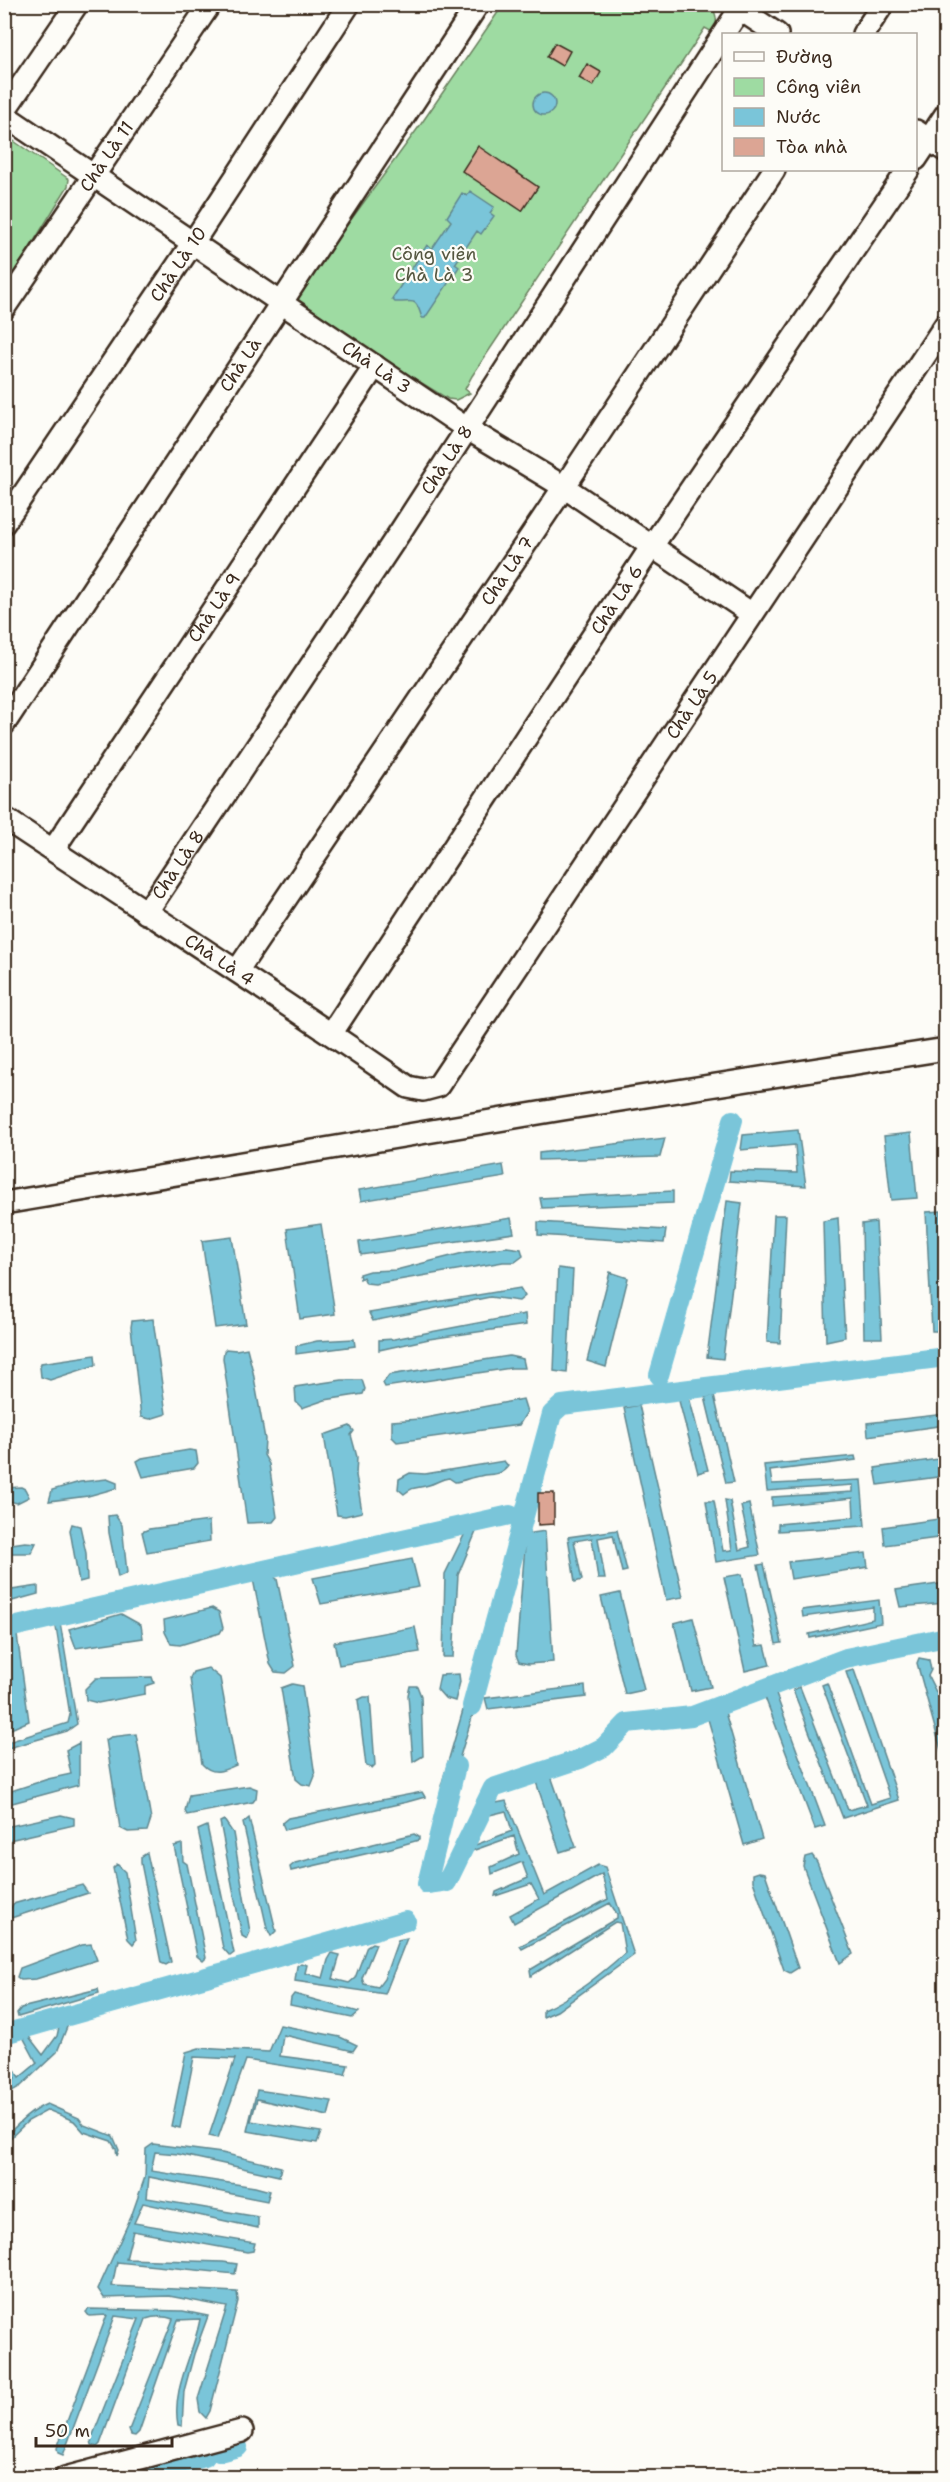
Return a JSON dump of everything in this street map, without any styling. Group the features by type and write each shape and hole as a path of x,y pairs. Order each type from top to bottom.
{"street":[{"path":"4,113 77,4"},
{"name":"Chà Là 11","path":"4,308 210,4"},
{"name":"Chà Là 10","path":"4,523 192,244 349,4"},
{"name":"Chà Là","path":"4,724 283,304 478,4"},
{"path":"864,33 884,4"},
{"path":"738,6 776,33"},
{"name":"Chà Là 8","path":"146,913 466,428 738,6"},
{"name":"Chà Là 3","path":"4,113 192,244 466,428 564,487 752,614"},
{"path":"917,156 945,114"},
{"name":"Chà Là 7","path":"237,971 564,487 773,171"},
{"name":"Chà Là 6","path":"332,1034 652,546 907,171"},
{"name":"Chà Là 5","path":"438,1086 945,324"},
{"name":"Chà Là 9","path":"53,850 375,366"},
{"name":"Chà Là 4","path":"4,818 408,1086 423,1090 438,1086"},
{"path":"4,1203 575,1107 945,1049"},
{"path":"65,2478 242,2431"}],"green space":[{"name":"Công viên Chà Là 3","path":"710,4 716,18 714,33 705,28 472,376 465,389 470,393 456,400 448,399 290,303 421,124 503,5"},
{"path":"5,135 69,179 68,186 5,288"}],"water":[{"path":"544,93 552,96 555,104 552,112 544,115 536,112 533,104 536,96"},
{"path":"470,191 494,207 490,213 494,216 481,234 477,231 455,264 459,267 425,318 422,318 415,303 395,302 392,299 427,245 432,249 451,221 447,217 462,193 467,196"},
{"path":"798,1130 806,1186 729,1181 730,1171 797,1173 795,1145 741,1150 743,1135"},
{"path":"911,1133 917,1198 891,1200 884,1136"},
{"path":"665,1138 660,1157 539,1160 539,1153"},
{"path":"503,1165 505,1177 361,1201 359,1190"},
{"path":"673,1191 673,1203 542,1208 540,1198"},
{"path":"727,1201 742,1203 723,1359 707,1357"},
{"path":"941,1211 945,1331 932,1331 926,1212"},
{"path":"774,1215 786,1215 780,1343 767,1342"},
{"path":"511,1218 514,1233 361,1255 359,1242"},
{"path":"838,1218 845,1337 826,1341 823,1221"},
{"path":"538,1222 666,1230 664,1243 538,1235"},
{"path":"876,1222 882,1338 864,1338 862,1224"},
{"path":"321,1224 335,1314 300,1319 287,1229"},
{"path":"232,1237 246,1324 215,1328 202,1241"},
{"path":"507,1247 521,1249 523,1256 515,1262 503,1262 375,1284 366,1283 363,1277 360,1279 359,1274 369,1271 396,1270 467,1252"},
{"path":"558,1268 573,1270 567,1373 554,1371"},
{"path":"610,1272 628,1278 606,1367 587,1361"},
{"path":"520,1288 525,1296 519,1301 490,1297 373,1321 369,1313"},
{"path":"525,1314 526,1325 429,1339 379,1350 379,1340"},
{"path":"153,1319 166,1414 150,1419 141,1417 131,1327 132,1321"},
{"path":"354,1339 355,1346 296,1354 296,1346 317,1341"},
{"path":"247,1348 265,1439 264,1455 269,1464 277,1517 273,1522 247,1523 223,1358 226,1349"},
{"path":"95,1355 96,1365 50,1380 41,1377 41,1363"},
{"path":"509,1356 523,1359 525,1368 511,1368 385,1387 383,1383 389,1375"},
{"path":"342,1380 362,1380 365,1389 363,1394 325,1400 302,1408 296,1402 295,1387"},
{"path":"714,1395 734,1482 726,1483 705,1397"},
{"path":"689,1397 708,1470 698,1473 679,1401"},
{"path":"523,1399 527,1412 519,1425 397,1442 392,1437 392,1421 420,1419"},
{"path":"639,1405 683,1597 666,1600 624,1408"},
{"path":"945,1414 945,1425 868,1436 867,1423"},
{"path":"350,1426 354,1431 351,1435 357,1457 356,1475 362,1512 345,1516 337,1515 324,1435"},
{"path":"189,1450 196,1451 198,1463 194,1468 143,1477 137,1461 142,1458"},
{"path":"855,1456 856,1460 770,1471 772,1484 861,1480 865,1526 778,1531 778,1524 854,1517 853,1498 772,1506 772,1497 853,1492 853,1485 767,1491 764,1465"},
{"path":"945,1458 945,1476 878,1485 875,1468"},
{"path":"504,1461 508,1466 499,1473 455,1482 449,1478 414,1488 404,1494 398,1489 399,1479 410,1473 425,1474"},
{"path":"107,1479 117,1483 117,1488 88,1496 49,1501 52,1490 80,1482"},
{"path":"5,1488 25,1489 29,1497 17,1503 5,1500"},
{"path":"725,1500 730,1501 739,1550 750,1547 741,1506 749,1504 760,1555 716,1562 706,1501 714,1501 723,1551 732,1550"},
{"path":"115,1515 122,1525 127,1573 118,1577 108,1516"},
{"path":"945,1518 945,1537 885,1545 883,1527"},
{"path":"209,1521 210,1541 147,1552 142,1532 149,1529"},
{"path":"72,1524 80,1526 86,1553 87,1580 79,1582 70,1530"},
{"path":"469,1525 478,1527 458,1575 453,1657 443,1657 445,1574"},
{"path":"617,1530 627,1571 622,1572 613,1535 598,1538 605,1579 598,1579 592,1538 574,1541 582,1580 575,1582 568,1537"},
{"path":"545,1531 553,1662 528,1664 519,1662 516,1655 526,1534"},
{"path":"36,1543 31,1553 5,1553 5,1545"},
{"path":"866,1553 868,1567 791,1579 788,1562"},
{"path":"412,1559 419,1587 321,1604 313,1578"},
{"path":"764,1564 782,1643 776,1644 758,1565"},
{"path":"268,1573 277,1579 295,1666 286,1673 275,1672 270,1664 253,1579 257,1574"},
{"path":"742,1574 756,1646 765,1645 770,1665 745,1671 724,1577"},
{"path":"945,1583 945,1603 900,1607 896,1590"},
{"path":"38,1586 38,1594 5,1603 5,1591"},
{"path":"620,1593 644,1690 625,1694 601,1597"},
{"path":"879,1600 881,1623 810,1638 809,1634 873,1619 873,1607 803,1617 802,1610"},
{"path":"212,1608 219,1612 223,1628 220,1633 180,1645 171,1644 165,1632 164,1620"},
{"path":"121,1614 141,1625 143,1638 76,1648 69,1629"},
{"path":"693,1618 711,1687 691,1691 674,1623"},
{"path":"60,1622 77,1724 67,1731 5,1749 5,1743 68,1723 70,1715 56,1627"},
{"path":"415,1627 420,1652 339,1665 334,1642"},
{"path":"5,1632 17,1635 29,1721 11,1729 5,1727"},
{"path":"919,1658 929,1660 931,1670 928,1676 938,1696 945,1721 944,1761 917,1663"},
{"path":"208,1668 220,1678 236,1765 218,1771 210,1770 202,1764 190,1678 193,1672"},
{"path":"854,1670 899,1800 843,1818 793,1690 800,1687 848,1810 867,1805 822,1685 827,1683 871,1804 890,1798 846,1672"},
{"path":"459,1674 460,1682 455,1701 445,1698 437,1689 440,1675"},
{"path":"152,1677 154,1683 145,1686 145,1694 98,1703 86,1700 85,1689 96,1678"},
{"path":"475,1680 480,1681 481,1688 450,1789 441,1786 468,1693"},
{"path":"292,1684 302,1686 315,1776 311,1786 302,1784 296,1779 281,1688"},
{"path":"410,1686 417,1686 421,1696 423,1756 413,1762 408,1695"},
{"path":"585,1686 586,1697 488,1709 485,1698"},
{"path":"774,1689 825,1826 815,1829 763,1692"},
{"path":"370,1697 375,1765 372,1768 366,1766 358,1700"},
{"path":"725,1712 762,1839 744,1845 708,1719"},
{"path":"136,1734 151,1819 147,1831 128,1832 120,1828 106,1740 111,1737"},
{"path":"79,1743 79,1785 5,1805 5,1793 71,1774 66,1750"},
{"path":"551,1776 576,1847 560,1852 536,1782"},
{"path":"249,1786 257,1789 253,1802 187,1815 185,1811 189,1795"},
{"path":"422,1792 425,1797 285,1830 282,1823 288,1818"},
{"path":"506,1801 544,1895 598,1865 605,1867 634,1955 557,2011 543,2017 543,2010 576,1992 625,1953 620,1923 615,1922 531,1976 530,1970 617,1918 617,1914 610,1903 522,1949 520,1946 608,1899 602,1874 514,1923 510,1915 539,1899 531,1884 495,1896 496,1892 528,1878 522,1862 492,1874 491,1867 519,1854 514,1836 469,1852 470,1847 512,1831 506,1811 486,1816 491,1804"},
{"path":"61,1815 74,1818 74,1825 5,1841 5,1827"},
{"path":"249,1818 276,1931 271,1936 267,1928 243,1823"},
{"path":"224,1820 233,1833 250,1932 247,1939 242,1936 220,1822"},
{"path":"207,1826 234,1953 230,1956 223,1948 198,1830"},
{"path":"414,1834 419,1837 419,1840 291,1871 290,1867 295,1863"},
{"path":"182,1844 183,1861 187,1864 206,1958 203,1961 197,1956 174,1846"},
{"path":"147,1853 171,1962 166,1965 161,1963 141,1863 141,1857"},
{"path":"812,1855 817,1862 853,1954 840,1963 803,1866 805,1857"},
{"path":"117,1864 125,1872 136,1940 133,1944 128,1939 113,1868"},
{"path":"765,1873 798,1968 790,1973 784,1970 753,1881 753,1874"},
{"path":"82,1885 88,1893 11,1918 10,1910 13,1904"},
{"path":"407,1938 385,1994 295,1981 297,1966 301,1963 307,1965 305,1973 323,1978 332,1953 340,1955 333,1979 349,1983 355,1978 367,1946 372,1943 376,1944 362,1978 364,1984 378,1987 384,1979 398,1940"},
{"path":"91,1944 97,1960 36,1979 21,1980 17,1977 20,1968 82,1945"},
{"path":"98,1989 99,1993 18,2017 17,2013 21,2008"},
{"path":"294,1994 359,2012 352,2018 290,2005"},
{"path":"69,2022 57,2052 21,2086 5,2095 5,2090 15,2079 5,2059 5,2051 19,2078 37,2063 22,2035 27,2034 43,2055 57,2036 59,2027"},
{"path":"280,2025 340,2037 357,2045 353,2051 283,2035 280,2056 348,2065 345,2075 246,2060 218,2138 209,2136 235,2059 194,2057 180,2128 171,2126 186,2052 199,2048 269,2052"},
{"path":"257,2090 332,2101 328,2116 257,2099 251,2121 321,2132 317,2143 247,2131"},
{"path":"47,2104 79,2118 84,2125 113,2136 119,2150 117,2156 111,2141 84,2132 74,2121 48,2110 28,2121 5,2143 5,2137 20,2123 35,2110"},
{"path":"153,2144 222,2153 281,2167 279,2176 178,2154 155,2152 151,2171 270,2191 267,2201 149,2177 147,2198 258,2217 258,2228 143,2203 134,2223 255,2243 253,2251 247,2252 133,2231 126,2259 223,2262 237,2264 235,2274 117,2262 112,2286 237,2292 238,2301 210,2411 206,2418 200,2412 198,2399 227,2307 169,2296 104,2298 98,2289 131,2217 145,2177 146,2149"},
{"path":"89,2309 183,2311 208,2316 184,2391 182,2426 178,2425 177,2412 180,2385 200,2319 178,2320 139,2432 135,2436 131,2435 129,2430 173,2319 149,2318 146,2319 100,2444 97,2447 92,2445 91,2440 139,2319 115,2316 63,2455 58,2453 57,2448 107,2315 89,2316 86,2312"}],"building":[{"path":"555,43 570,51 562,66 547,57"},
{"path":"587,64 601,72 593,86 579,78"},
{"path":"478,146 538,187 522,211 462,171"},
{"path":"538,1493 554,1493 554,1524 538,1525"}],"waterway":[{"path":"659,1375 733,1120"},
{"path":"472,1706 552,1414 562,1405 946,1357"},
{"path":"63,1615 510,1515"},
{"path":"4,1629 56,1617"},
{"path":"447,1882 493,1788 580,1759 604,1747 627,1723 692,1716 846,1658 946,1637"},
{"path":"442,1882 427,1884 456,1766"},
{"path":"4,2034 406,1921"},
{"path":"219,2452 238,2447"},
{"path":"133,2478 205,2457"}]}
